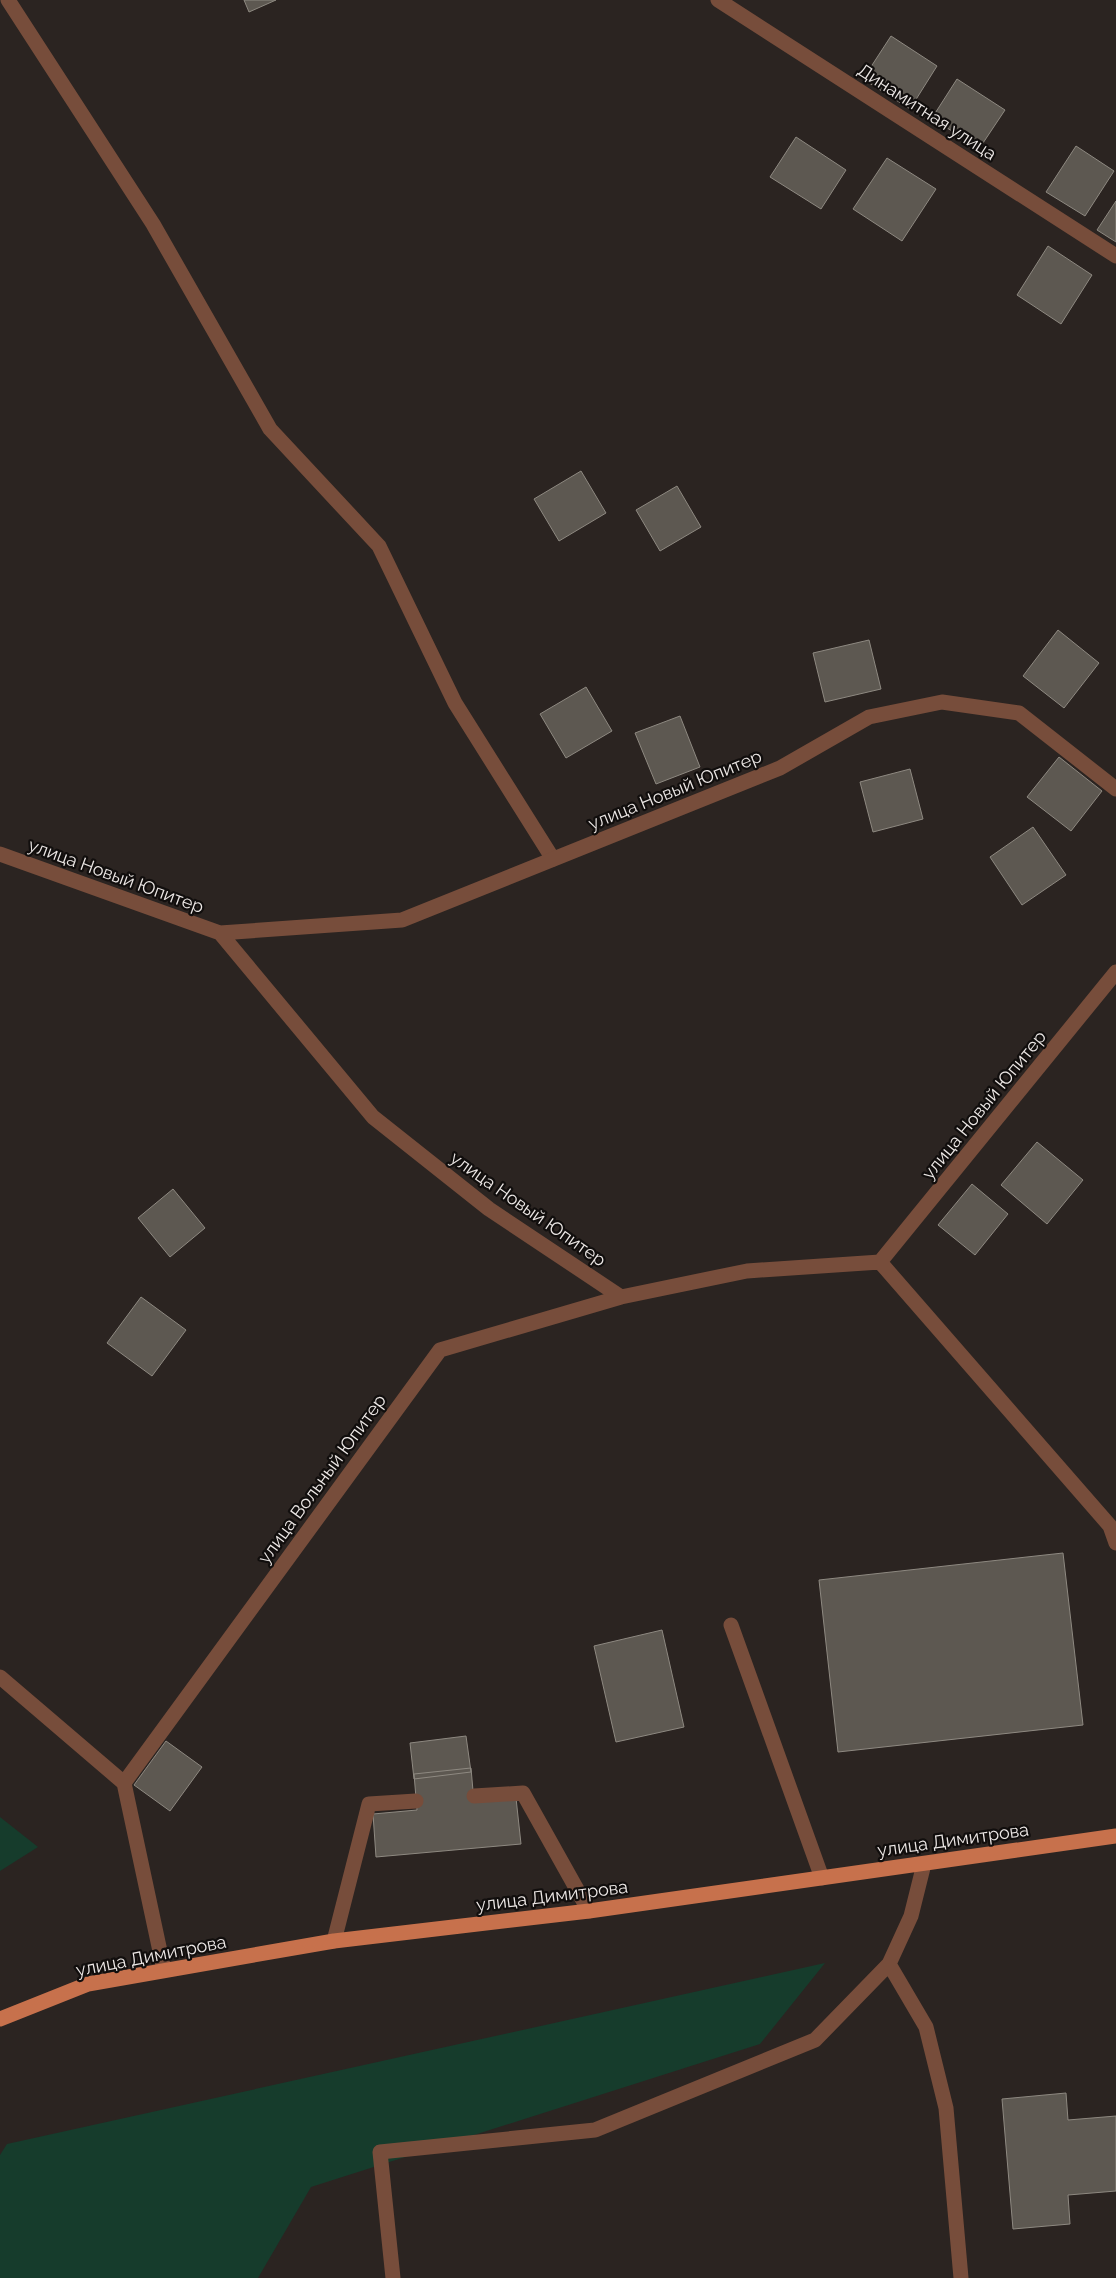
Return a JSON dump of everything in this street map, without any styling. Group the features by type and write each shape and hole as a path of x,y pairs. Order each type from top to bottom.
{"main road":[{"name":"улица Димитрова","path":"0,2019 88,1984 334,1941 588,1911 1116,1836"}],"street":[{"path":"8,0 153,224 270,428 380,546 455,703 553,859"},
{"name":"Динамитная улица","path":"718,0 1116,256"},
{"name":"улица Новый Юпитер","path":"0,854 220,933 402,920 780,768 869,717 942,702 1019,713 1116,789"},
{"name":"улица Новый Юпитер","path":"220,933 373,1118 490,1209 621,1297"},
{"name":"улица Новый Юпитер","path":"880,1262 1116,972"},
{"path":"621,1297 747,1271 880,1262 1110,1526 1116,1543"},
{"name":"улица Вольный Юпитер","path":"124,1783 440,1350 621,1297"},
{"path":"731,1625 822,1878"},
{"path":"0,1677 124,1783 164,1970"},
{"path":"474,1796 523,1792 588,1911"},
{"path":"334,1941 368,1804 416,1801"},
{"path":"393,2278 380,2152 595,2130 815,2040 889,1964 911,1916 924,1864"},
{"path":"889,1964 926,2027 946,2108 961,2278"}],"green space":[{"path":"0,1817 38,1847 0,1871"},
{"path":"825,1963 760,2044 311,2187 258,2278 0,2278 0,2155 7,2144"}],"building":[{"path":"244,0 276,0 249,12"},
{"path":"891,36 937,66 910,109 863,79"},
{"path":"957,79 1005,110 979,149 932,118"},
{"path":"796,137 846,170 821,209 770,177"},
{"path":"1076,146 1114,171 1085,216 1046,192"},
{"path":"887,158 936,189 902,241 853,209"},
{"path":"1116,201 1116,242 1097,230"},
{"path":"1048,246 1092,275 1061,324 1017,295"},
{"path":"581,471 606,513 559,541 534,499"},
{"path":"677,486 701,527 660,551 636,510"},
{"path":"1058,630 1099,663 1064,708 1023,676"},
{"path":"869,640 881,689 825,702 813,653"},
{"path":"586,687 612,731 566,758 540,714"},
{"path":"680,716 700,767 656,784 635,733"},
{"path":"1059,757 1102,791 1071,831 1027,797"},
{"path":"910,769 923,819 873,832 860,782"},
{"path":"1033,827 1066,875 1022,905 990,857"},
{"path":"1037,1142 1083,1180 1047,1224 1001,1185"},
{"path":"972,1184 1008,1214 975,1255 938,1225"},
{"path":"173,1189 205,1228 170,1257 138,1218"},
{"path":"141,1297 186,1330 152,1376 107,1343"},
{"path":"1063,1553 1083,1725 838,1752 819,1580"},
{"path":"662,1630 684,1727 616,1742 594,1646"},
{"path":"466,1736 471,1772 414,1779 410,1743"},
{"path":"166,1741 202,1767 170,1811 134,1785"},
{"path":"471,1768 474,1802 516,1798 521,1844 376,1857 373,1814 417,1810 414,1774"},
{"path":"1066,2093 1068,2120 1116,2116 1116,2191 1068,2195 1070,2224 1013,2229 1002,2099"}]}
